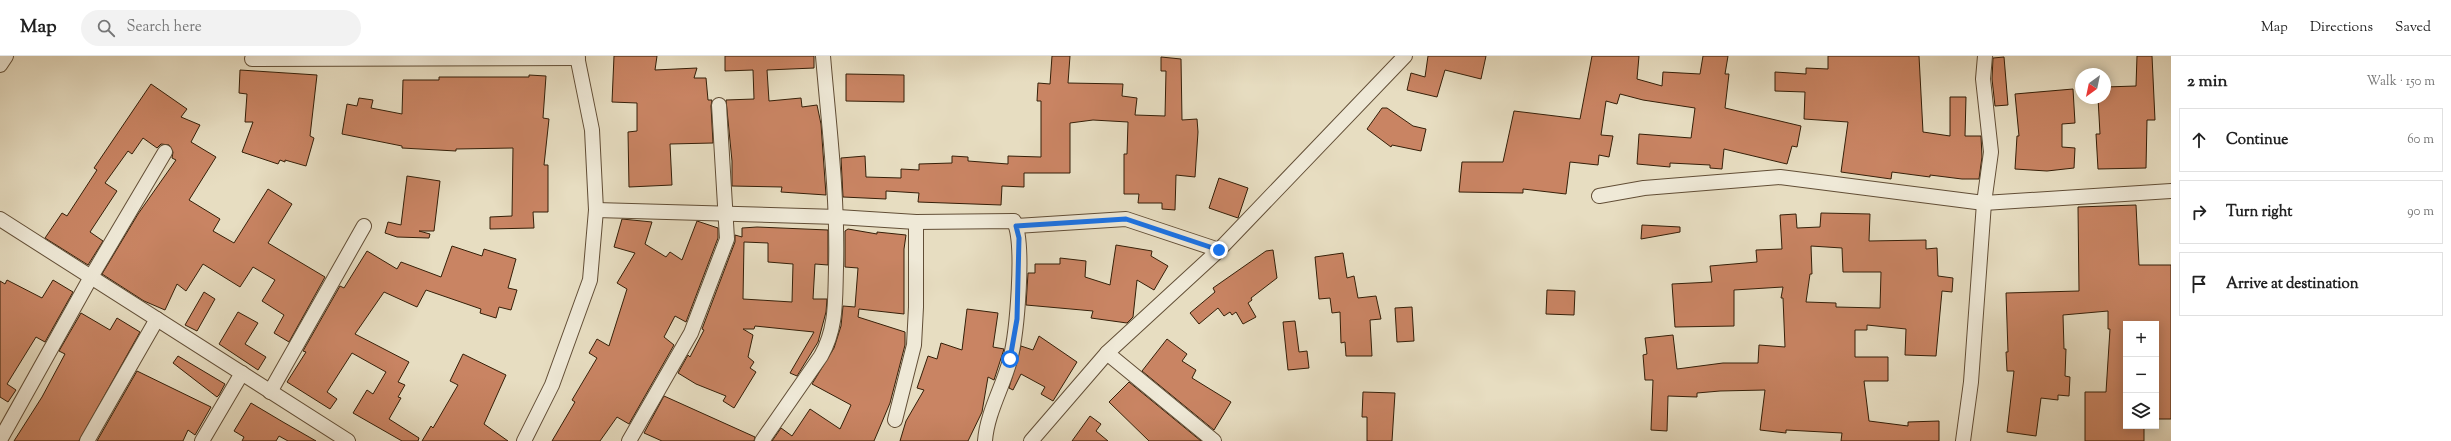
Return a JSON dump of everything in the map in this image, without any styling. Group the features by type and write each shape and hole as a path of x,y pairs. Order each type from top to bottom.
{"street":[{"path":"0,66 6,56"},
{"path":"762,441 802,385 828,343 835,316 838,217 823,56"},
{"path":"1032,441 1107,353 1219,250 1405,56"},
{"path":"1963,441 1971,382 1984,203 1991,152 1983,79 1985,56"},
{"path":"252,59 578,57 592,130 596,210 590,280 552,385 524,441"},
{"path":"628,441 691,333 727,239 719,105"},
{"path":"0,440 91,277 165,152"},
{"path":"1599,196 1644,188 1780,177 1984,203 2171,191"},
{"path":"596,210 838,217 916,222 1014,221 1019,238 1017,319 1010,359 985,441"},
{"path":"0,219 348,441"},
{"path":"1016,226 1126,219 1219,250"},
{"path":"895,420 914,344 916,222"},
{"path":"270,392 364,226"},
{"path":"87,441 156,318"},
{"path":"1107,353 1214,441"},
{"path":"202,441 242,373"}],"building":[{"path":"614,56 657,56 655,70 697,68 694,78 706,78 708,100 712,100 713,143 670,144 672,185 629,187 628,132 637,131 637,103 612,102"},
{"path":"725,56 814,56 814,68 767,70 769,101 801,98 802,107 817,105 821,124 826,195 781,192 782,187 732,186 732,161 726,100 754,99 753,70 725,71"},
{"path":"1052,56 1070,56 1068,83 1123,84 1122,96 1137,98 1135,115 1165,116 1166,71 1161,71 1161,57 1181,59 1182,120 1197,119 1198,132 1195,177 1176,175 1175,210 1162,209 1162,203 1138,203 1139,194 1124,194 1124,154 1127,154 1128,122 1093,120 1070,123 1070,173 1024,173 1024,187 1002,186 1001,205 918,202 919,193 886,191 886,199 843,197 841,158 865,156 866,177 901,178 901,169 919,170 919,164 952,163 952,156 968,157 968,161 1008,164 1008,156 1041,157 1041,101 1037,101 1038,83 1050,84"},
{"path":"1428,56 1486,56 1481,79 1445,70 1437,97 1407,90 1411,73 1425,77"},
{"path":"1592,56 1639,56 1637,79 1662,86 1663,72 1700,74 1703,56 1728,56 1725,74 1729,74 1725,108 1801,126 1797,147 1792,146 1787,164 1724,149 1722,169 1710,168 1710,165 1670,163 1670,167 1637,164 1639,134 1691,138 1695,108 1643,100 1620,94 1617,104 1606,101 1601,135 1613,136 1609,157 1599,155 1598,165 1570,162 1566,194 1523,189 1523,193 1459,192 1462,162 1503,162 1514,111 1580,119"},
{"path":"1828,56 1919,56 1923,132 1950,136 1950,97 1966,97 1965,136 1981,136 1982,157 1979,179 1962,179 1930,175 1930,177 1892,172 1891,179 1841,172 1848,122 1804,119 1805,92 1775,91 1775,72 1806,74 1806,68 1828,69"},
{"path":"2137,56 2152,56 2155,120 2147,120 2146,168 2098,169 2096,134 2100,134 2098,104 2111,104 2111,87 2136,86"},
{"path":"2004,57 2008,105 1995,106 1992,79 1993,58"},
{"path":"240,70 317,75 310,136 314,138 306,166 285,160 285,162 280,160 278,164 242,152 253,122 245,122 247,94 239,93"},
{"path":"846,74 904,75 904,102 846,101"},
{"path":"529,75 546,76 543,118 549,119 544,165 548,165 548,212 533,212 534,228 490,229 490,217 512,216 513,148 456,149 456,151 402,148 402,146 342,134 347,104 357,106 359,98 373,100 371,108 402,114 403,80 439,80 439,77 529,77"},
{"path":"151,84 187,109 181,117 200,125 191,142 216,157 189,200 220,219 213,231 234,243 268,189 292,204 268,243 325,277 289,342 274,333 284,315 262,301 275,280 253,267 240,287 203,264 186,291 177,284 165,310 144,301 102,274 138,214 176,160 172,158 173,152 169,145 161,144 157,148 143,138 132,154 128,151 105,183 117,191 90,232 103,241 88,265 45,238 62,213 67,216 97,170 94,168"},
{"path":"2073,89 2075,123 2062,124 2062,147 2075,148 2074,168 2047,171 2015,169 2017,136 2019,136 2015,94"},
{"path":"1382,108 1387,108 1413,126 1426,129 1421,151 1392,145 1391,147 1367,129"},
{"path":"407,176 440,181 434,231 419,231 430,234 429,238 397,237 385,233 388,222 401,225"},
{"path":"1219,178 1248,188 1238,218 1209,208"},
{"path":"2136,205 2139,265 2171,265 2171,419 2159,419 2159,321 2123,321 2123,429 2144,429 2144,441 2085,441 2085,392 2106,392 2110,329 2108,329 2108,311 2063,315 2064,349 2066,349 2065,376 2070,377 2069,396 2058,395 2058,400 2041,398 2036,436 2007,432 2014,371 2007,371 2006,352 2008,352 2006,293 2079,291 2078,207"},
{"path":"1821,213 1870,214 1869,241 1926,240 1926,249 1937,248 1938,276 1953,278 1952,292 1942,291 1936,356 1905,355 1906,329 1867,325 1867,330 1855,330 1855,357 1888,357 1888,381 1864,381 1869,421 1908,426 1908,422 1939,421 1939,441 1841,441 1842,433 1786,430 1786,433 1760,430 1765,390 1697,393 1697,397 1668,396 1667,431 1651,430 1653,380 1645,380 1643,355 1647,354 1645,338 1673,335 1677,369 1723,363 1758,363 1759,345 1785,347 1783,298 1781,298 1783,287 1734,290 1734,326 1675,327 1672,284 1712,282 1710,266 1757,262 1756,250 1782,249 1780,215 1796,214 1797,228 1820,227","holes":["1811,246 1842,248 1843,272 1881,272 1880,308 1836,307 1836,303 1806,302 1810,274 1812,274"]},
{"path":"622,219 652,222 645,244 666,257 670,252 682,260 697,221 718,228 718,238 686,322 675,316 664,337 674,345 629,424 617,417 600,441 552,441 575,402 572,400 597,358 589,353 597,339 609,346 627,289 617,283 635,253 614,247"},
{"path":"1642,225 1680,227 1680,232 1641,239"},
{"path":"757,227 828,230 828,265 815,264 813,299 827,299 826,312 818,342 797,376 790,373 814,332 755,326 754,329 743,329 753,335 748,357 754,362 750,368 756,372 734,408 723,401 726,396 696,384 678,373 688,355 690,357 704,330 702,329 735,242 735,235 742,237 742,228","holes":["744,242 768,243 768,262 793,264 792,302 743,299"]},
{"path":"848,229 877,234 877,232 906,235 904,249 904,314 859,309 858,317 905,332 905,345 890,403 874,441 772,441 781,428 792,436 810,409 840,429 851,405 812,384 834,348 841,326 843,306 855,307 858,268 845,267 845,231"},
{"path":"1116,245 1152,251 1151,256 1168,266 1154,290 1137,280 1133,317 1127,323 1091,318 1093,311 1026,305 1028,273 1035,273 1035,264 1060,264 1060,258 1086,261 1085,277 1110,285"},
{"path":"452,246 482,256 484,249 516,259 508,288 517,290 511,310 499,307 496,318 480,313 481,309 426,290 417,307 384,292 355,334 409,362 398,382 405,385 398,397 401,398 389,419 419,438 418,441 402,441 353,413 367,390 373,394 386,372 352,353 327,392 337,399 330,409 287,382 306,352 303,351 340,286 344,288 367,251 397,269 401,262 441,277"},
{"path":"1273,250 1277,278 1251,298 1252,300 1248,303 1256,317 1243,324 1236,312 1232,315 1230,312 1224,316 1218,308 1199,324 1190,313 1215,292 1213,288 1266,251"},
{"path":"1343,253 1347,278 1354,276 1358,298 1376,296 1381,319 1370,320 1372,356 1346,356 1345,342 1341,343 1340,312 1332,313 1330,298 1319,299 1315,257"},
{"path":"7,280 42,298 53,280 73,292 45,342 36,337 7,384 16,390 8,402 0,397 0,281 5,284"},
{"path":"1547,290 1575,291 1574,315 1546,314"},
{"path":"204,292 215,299 197,331 185,325"},
{"path":"1412,307 1414,341 1397,342 1395,308"},
{"path":"967,309 998,313 993,347 1004,349 994,380 988,377 982,412 968,441 900,441 906,421 924,390 917,388 928,356 937,359 941,343 962,350"},
{"path":"238,312 258,323 245,344 266,357 258,370 219,344"},
{"path":"81,313 110,330 117,318 140,332 79,441 14,441 42,397 65,354 59,351"},
{"path":"1295,321 1299,352 1307,351 1309,368 1288,370 1283,322"},
{"path":"1039,336 1077,362 1053,401 1041,394 1045,387 1021,374 1013,390 1009,388 1021,346 1033,350"},
{"path":"1167,339 1187,354 1182,361 1196,370 1192,378 1231,402 1214,430 1142,371"},
{"path":"463,354 506,375 484,424 508,441 422,441 431,426 433,428 458,385 450,381"},
{"path":"178,356 225,384 217,397 173,363"},
{"path":"137,371 211,407 195,435 188,430 183,441 97,441"},
{"path":"1129,382 1201,441 1149,441 1109,402"},
{"path":"1363,392 1395,393 1392,441 1367,441 1367,417 1362,417"},
{"path":"664,396 755,437 754,441 662,441 644,433"},
{"path":"251,403 316,441 288,441 279,436 276,441 242,441 244,437 234,431"},
{"path":"1090,416 1101,424 1096,431 1108,441 1072,441"}],"route":[{"path":"1010,359 1017,319 1019,238 1016,226 1126,219 1219,250"}]}
